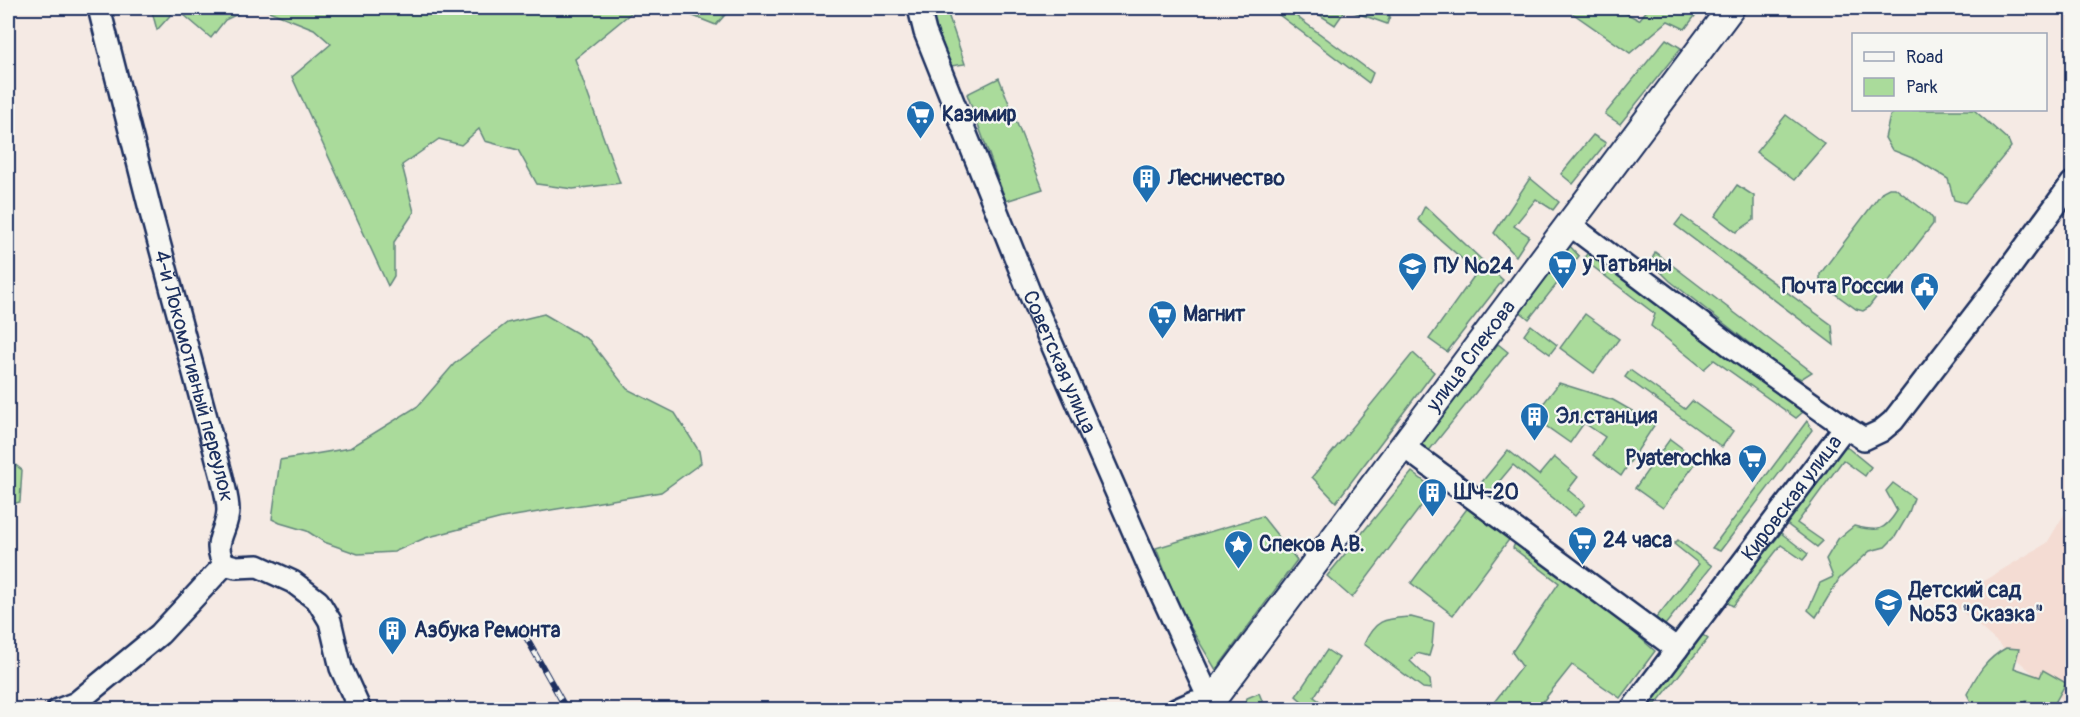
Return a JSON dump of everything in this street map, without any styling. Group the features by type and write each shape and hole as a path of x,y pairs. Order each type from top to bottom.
{"main road":[{"name":"улица Спекова","path":"1213,706 1403,446 1731,8"}],"street":[{"name":"4-й Локомотивный переулок","path":"99,8 222,477 228,511 219,544 219,555 225,564"},
{"name":"Советская улица","path":"919,8 925,32 1030,294 1171,616 1213,706"},
{"name":"Кировская улица","path":"1630,710 1845,427 1864,439 1881,431 1893,420 2073,183"},
{"path":"1569,224 1735,349 1845,427"},
{"path":"1403,446 1677,649"},
{"path":"58,710 76,703 160,633 225,564 236,567 258,566 293,582 318,601 330,621 341,668 360,710"},
{"path":"1176,710 1194,702 1213,706"}],"shaded area":[{"path":"2072,501 2072,704 2069,705 1950,601 2047,543"}],"green space":[{"path":"151,8 177,8 157,30"},
{"path":"184,8 250,8 225,20 211,38 184,15"},
{"path":"261,8 637,8 575,59 620,183 573,189 537,184 518,150 485,141 479,129 461,145 439,139 402,165 414,212 394,242 394,276 388,286 292,77 331,44 314,29"},
{"path":"673,8 731,8 716,25"},
{"path":"929,8 946,8 965,64 951,66"},
{"path":"1270,8 1285,8 1373,73 1369,83"},
{"path":"1309,8 1368,8 1390,16 1387,24 1346,9 1335,25"},
{"path":"1571,8 1616,8 1639,20 1649,8 1701,8 1685,29 1668,21 1630,53 1568,10"},
{"path":"1666,39 1681,48 1620,124 1605,114"},
{"path":"999,78 1043,189 1006,201 967,94"},
{"path":"1896,111 1975,111 2008,140 2011,147 1965,203 1954,200 1948,179 1917,160 1892,150 1885,138 1890,116"},
{"path":"1786,115 1825,144 1794,180 1756,152"},
{"path":"1593,135 1606,143 1573,184 1561,174"},
{"path":"1530,178 1559,202 1553,210 1536,199 1514,226 1529,236 1516,256 1494,233"},
{"path":"1737,185 1754,196 1754,220 1736,232 1715,216"},
{"path":"1895,188 1929,214 1933,219 1933,224 1868,308 1863,311 1856,309 1823,285 1820,274 1883,191"},
{"path":"1425,206 1503,280 1447,352 1429,339 1477,272 1418,220"},
{"path":"1682,216 1832,325 1834,345 1675,225"},
{"path":"1568,244 1579,256 1529,319 1518,310"},
{"path":"1590,250 1803,412 1796,418 1714,360 1704,369 1651,326 1655,314 1583,259"},
{"path":"1655,252 1812,372 1801,379 1781,368 1670,281 1651,262"},
{"path":"544,314 589,340 627,389 675,413 699,451 701,463 661,492 502,518 425,538 394,552 358,554 324,542 307,531 272,519 280,460 350,448 418,406 454,364 507,323"},
{"path":"1585,314 1619,339 1594,373 1560,348"},
{"path":"1531,325 1557,345 1550,354 1524,335"},
{"path":"1498,344 1508,352 1428,452 1416,449"},
{"path":"1413,353 1434,372 1336,502 1312,477"},
{"path":"1630,370 1685,409 1692,401 1733,431 1722,447 1625,377"},
{"path":"1559,383 1613,400 1655,424 1621,476 1593,455 1605,437 1584,423 1570,443 1533,417"},
{"path":"1807,421 1812,430 1720,551 1712,548"},
{"path":"1670,439 1698,460 1663,508 1635,488"},
{"path":"1843,444 1871,467 1865,476 1843,460 1797,523 1823,541 1817,547 1784,522"},
{"path":"1508,450 1539,475 1554,457 1578,477 1568,490 1585,504 1575,516 1513,465 1487,496 1477,488"},
{"path":"8,459 22,470 20,502 8,505"},
{"path":"1412,472 1434,489 1352,598 1327,576"},
{"path":"1893,483 1914,498 1908,515 1895,537 1885,547 1870,551 1839,579 1816,617 1808,610 1820,583 1833,577 1826,559 1838,539 1854,526 1880,529 1888,523 1897,511 1886,491"},
{"path":"1469,506 1511,537 1453,615 1411,583"},
{"path":"1262,516 1297,560 1216,670 1180,610 1156,548"},
{"path":"1781,533 1808,554 1803,560 1781,545 1733,606 1726,602"},
{"path":"1517,538 1581,585 1655,651 1620,698 1572,665 1537,709 1488,710 1522,666 1512,652 1559,583 1513,548"},
{"path":"1678,540 1712,566 1665,625 1656,618 1699,564 1674,544"},
{"path":"1411,617 1434,623 1429,656 1417,653 1410,661 1430,680 1431,689 1423,688 1364,644 1373,629 1383,622 1395,618"},
{"path":"1700,633 1708,639 1655,705 1648,699"},
{"path":"2006,648 2019,649 2014,668 2040,677 2043,670 2066,683 2052,708 2026,701 2020,709 1975,709 1967,694 1974,680 1993,657"},
{"path":"1327,650 1339,658 1314,697 1331,709 1311,709 1296,696"},
{"path":"1259,693 1265,708 1243,709 1247,698"}],"railway":[{"path":"523,632 567,710"}],"place":[{"name":"Казимир","path":"921,140"},
{"name":"Лесничество","path":"1147,204"},
{"name":"у Татьяны","path":"1562,290"},
{"name":"ПУ №24","path":"1413,292"},
{"name":"Почта России","path":"1924,312"},
{"name":"Магнит","path":"1162,340"},
{"name":"Эл.станция","path":"1535,442"},
{"name":"Pyaterochka","path":"1752,484"},
{"name":"ШЧ-20","path":"1433,518"},
{"name":"24 часа","path":"1582,566"},
{"name":"Спеков А.В.","path":"1238,570"},
{"name":"Детский сад №53 \"Сказка\"","path":"1888,628"},
{"name":"Азбука Ремонта","path":"393,656"}]}
